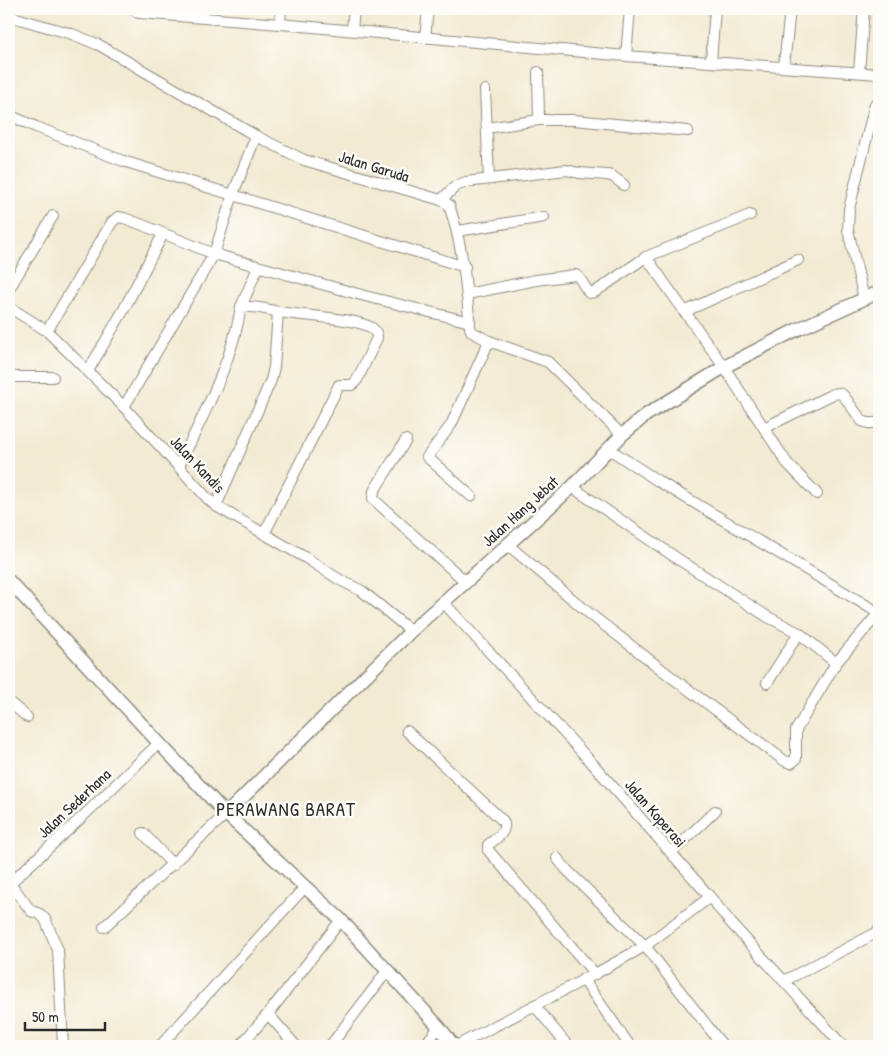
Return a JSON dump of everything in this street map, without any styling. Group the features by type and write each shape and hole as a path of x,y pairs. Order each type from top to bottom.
{"street":[{"path":"132,9 139,12 206,13 280,24 626,56 879,74"},
{"path":"280,24 282,9"},
{"path":"352,30 354,9"},
{"path":"425,38 428,9"},
{"path":"626,56 630,9"},
{"path":"711,61 715,9"},
{"path":"784,66 790,9"},
{"path":"859,72 864,9"},
{"name":"Jalan Garuda","path":"9,16 72,34 99,45 256,136 304,160 441,200"},
{"path":"538,72 539,120"},
{"path":"485,90 489,179"},
{"path":"864,299 848,230 849,209 874,104"},
{"path":"9,115 123,161 465,267"},
{"path":"487,128 539,120 574,120 688,132"},
{"path":"124,407 214,254 233,194 256,136"},
{"path":"622,435 548,362 489,341 472,332 465,267 458,231 449,205 441,200 456,186 466,182 566,170 612,176 624,185"},
{"path":"467,294 536,280 575,275 578,276 589,293 595,292 646,257 750,215"},
{"path":"9,290 53,216"},
{"path":"458,231 544,217"},
{"path":"47,331 118,218 124,218 214,254 366,296 470,322"},
{"path":"88,371 124,311 163,234"},
{"path":"646,257 724,367 787,463 817,494"},
{"path":"684,312 798,260"},
{"path":"179,466 225,366 237,328 241,307 258,267"},
{"name":"Jalan Hang Jebat","path":"226,814 411,631 572,487 622,435 646,415 724,367 794,330 879,292"},
{"path":"241,307 250,306 278,312 358,323 374,329 377,333 377,338 355,384 339,385 264,534"},
{"name":"Jalan Kandis","path":"9,307 47,331 124,407 216,506 340,580 362,591 411,631"},
{"path":"216,506 271,380 274,367 278,312"},
{"path":"471,496 427,457 451,425 489,341"},
{"path":"9,377 53,377"},
{"path":"764,428 833,394 839,393 843,395 862,421 868,423 879,422"},
{"path":"406,440 374,491 373,499 466,582"},
{"path":"507,544 590,614 674,679 785,761 791,763 796,759 796,730 836,663 879,613 609,449"},
{"path":"572,487 760,612 799,633 836,663"},
{"path":"10,586 226,814 341,920 455,1046 645,946 710,896"},
{"name":"Jalan Koperasi","path":"443,602 592,763 710,896 730,923 843,1046"},
{"path":"767,683 799,633"},
{"path":"9,702 26,717"},
{"path":"407,731 503,821 504,831 488,845 488,850 595,974"},
{"name":"Jalan Sederhana","path":"9,884 80,819 158,743"},
{"path":"671,853 715,811"},
{"path":"104,927 226,814"},
{"path":"143,833 173,864"},
{"path":"557,858 645,946 723,1046"},
{"path":"9,884 31,911 40,914 45,919 58,950 63,1046"},
{"path":"160,1046 305,887"},
{"path":"240,1046 268,1014 341,920"},
{"path":"784,981 879,930"},
{"path":"330,1046 388,970"},
{"path":"583,979 630,1046"},
{"path":"534,1005 568,1046"},
{"path":"268,1014 296,1046"},
{"path":"424,1046 439,1027"}],"district":[{"name":"PERAWANG BARAT","path":"286,809"}]}
